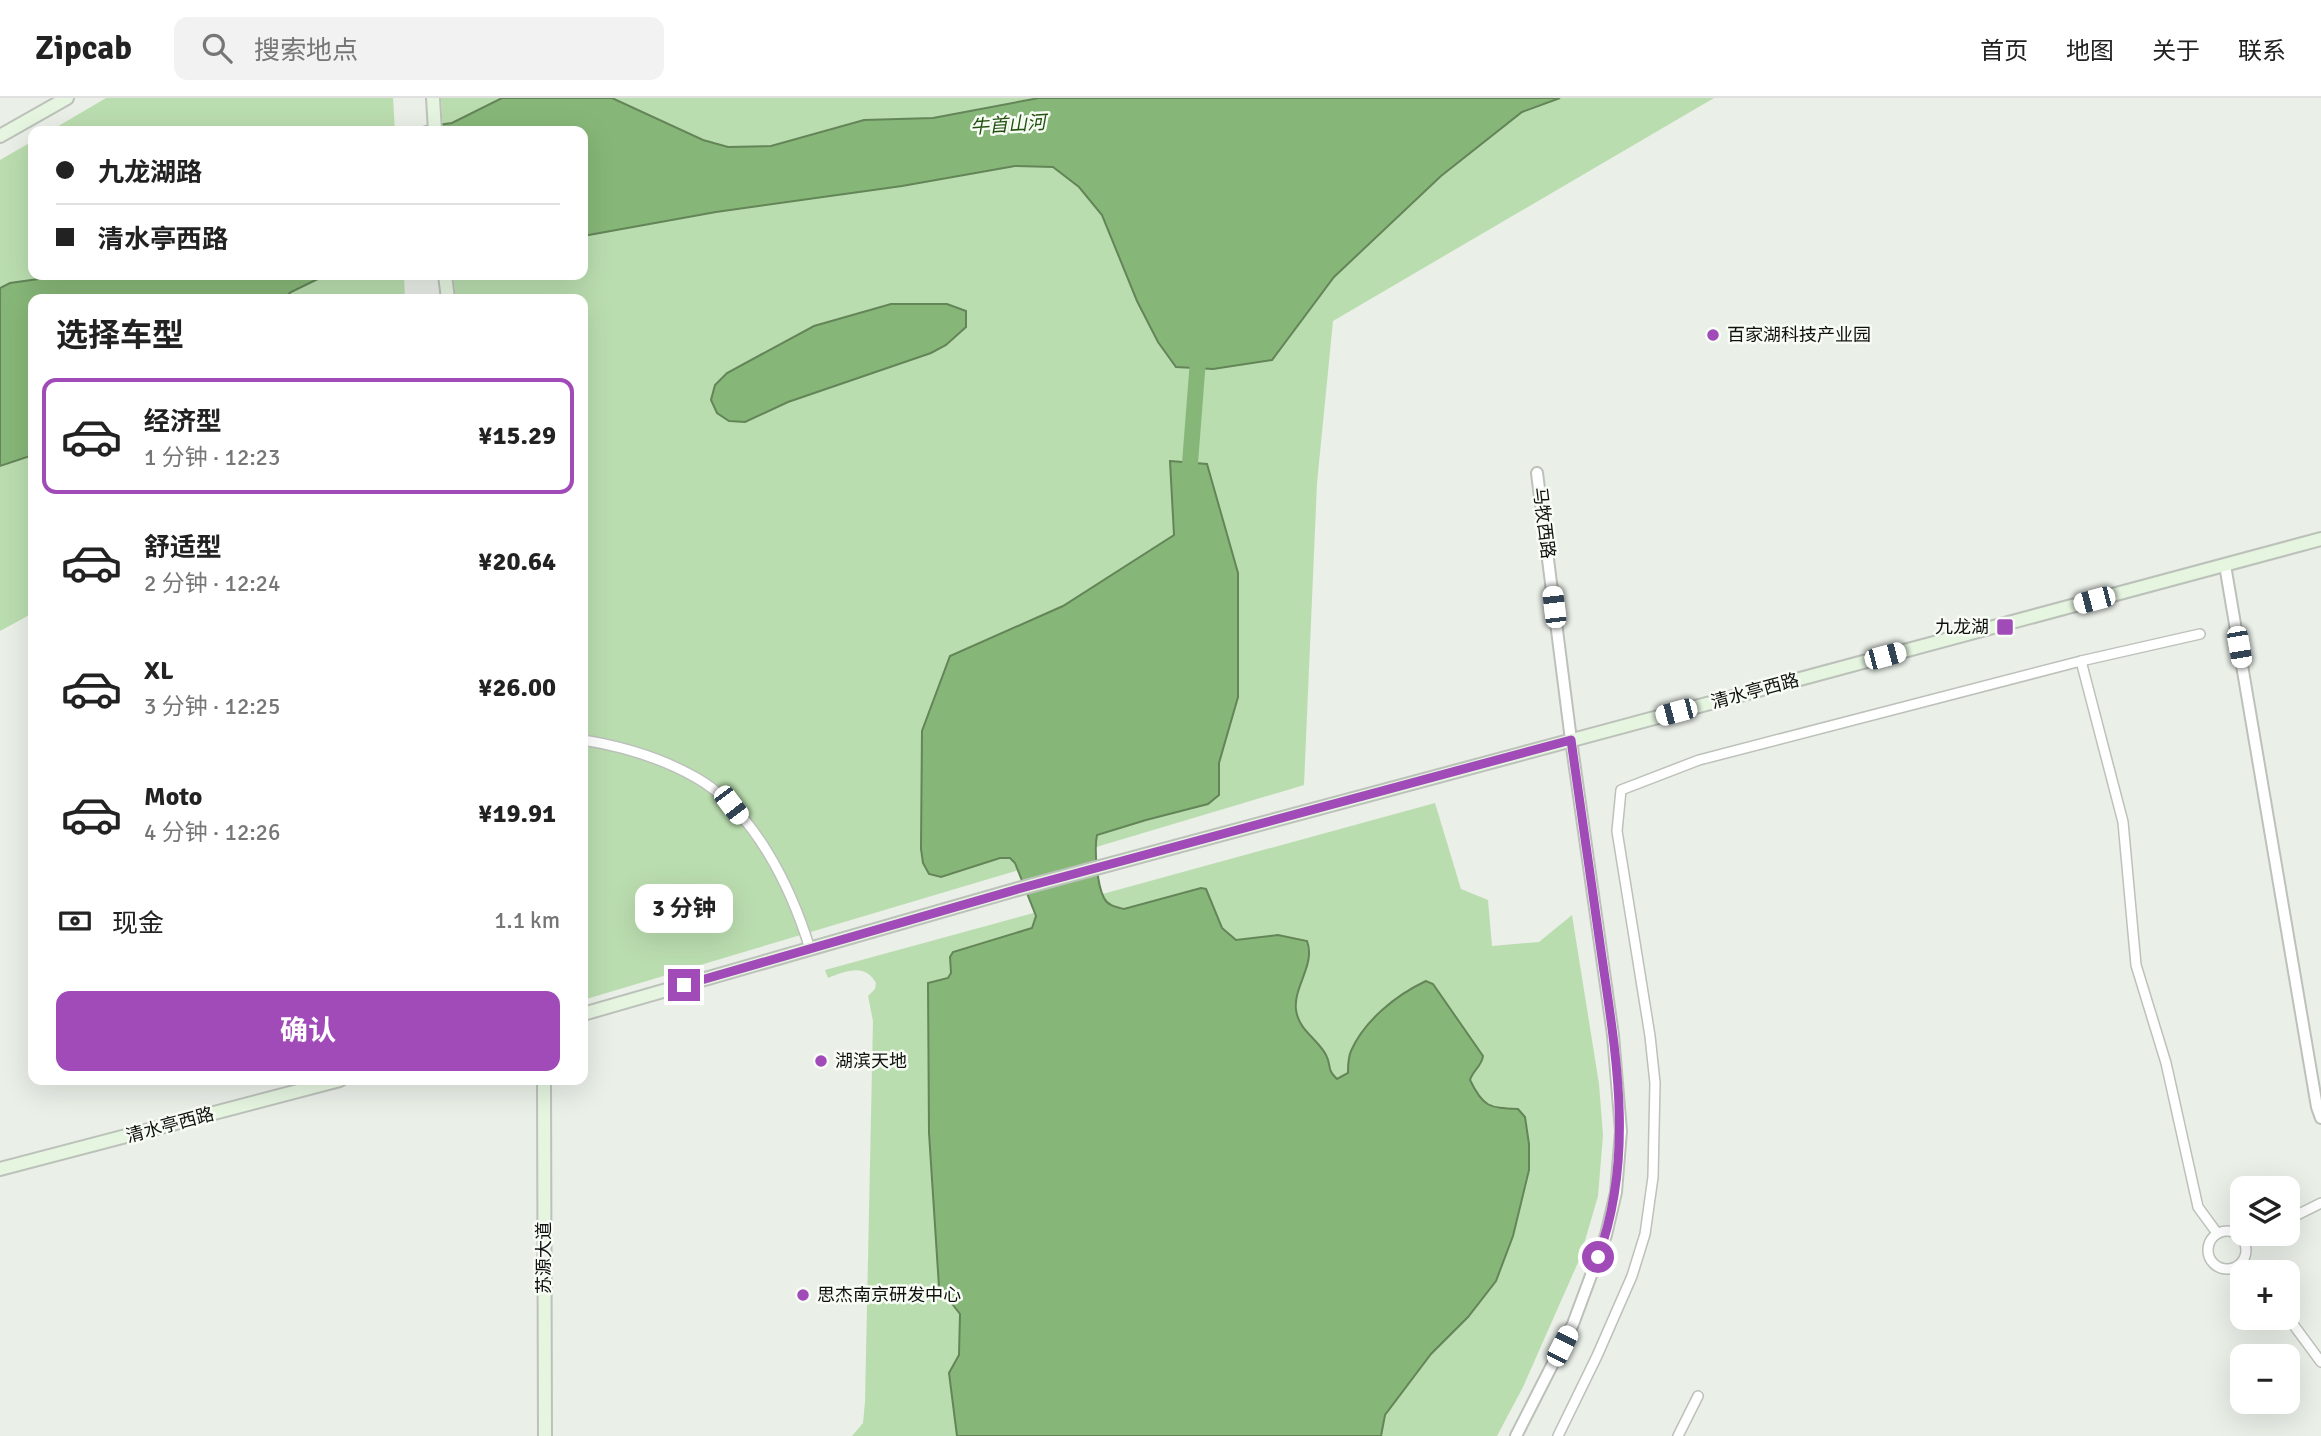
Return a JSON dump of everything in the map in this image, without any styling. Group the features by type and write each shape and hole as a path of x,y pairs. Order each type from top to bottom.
{"main road":[{"path":"0,136 67,98"},
{"path":"433,98 435,125"},
{"name":"清水亭西路","path":"588,1013 1018,889 2321,539"},
{"name":"清水亭西路","path":"0,1169 321,1085"},
{"name":"苏源大道","path":"544,1085 545,1436"}],"street":[{"name":"马牧西路","path":"1516,1436 1573,1324 1606,1235 1616,1192 1620,1143 1613,1035 1537,473"},
{"path":"2225,565 2321,1118"},
{"path":"1558,1436 1632,1276 1645,1234 1653,1177 1655,1083 1617,831 1621,790 1699,760 2081,661 2200,634"},
{"path":"2081,661 2123,822 2136,965 2166,1063 2197,1207 2217,1233"},
{"path":"588,741 613,745 663,762 697,778 731,805 768,852 789,891 810,948"},
{"path":"2300,1214 2321,1203"},
{"path":"2230,1231 2217,1233 2208,1245 2210,1260 2222,1269 2230,1268"},
{"path":"2297,1330 2321,1362"},
{"path":"1678,1436 1698,1396"}],"shaded area":[{"path":"106,98 393,98 395,126 58,126"},
{"path":"441,98 1714,98 1333,321 1317,483 1304,785 588,999 588,294 455,294 454,280 588,280 588,126 443,126"},
{"path":"28,144 28,280 404,280 405,294 28,294 28,616 0,631 0,160"},
{"path":"1435,803 1461,889 1488,900 1492,946 1539,942 1572,915 1599,1084 1603,1135 1598,1196 1580,1258 1523,1387 1497,1436 852,1436 863,1423 865,1402 873,1021 868,996 875,989 876,983 872,977 861,971 848,971 828,978 825,970"}],"water":[{"name":"牛首山河","path":"502,98 612,98 703,140 728,147 771,146 864,120 933,118 1039,98 1560,98 1522,112 1441,176 1334,277 1272,360 1213,369 1176,367 1158,342 1137,301 1102,215 1079,187 1053,167 1015,166 902,186 716,212 588,235 588,126 430,126 452,123"},
{"path":"31,280 316,280 289,294 28,294 28,457 0,466 0,288 10,283"},
{"path":"891,304 947,304 966,311 966,327 946,345 931,353 788,402 745,422 729,421 717,413 711,400 715,385 727,373 814,326"},
{"path":"1170,461 1207,464 1238,573 1238,697 1219,763 1219,795 1208,804 1097,835 1097,867 1104,898 1115,907 1124,909 1201,888 1206,889 1222,928 1236,940 1278,935 1307,941 1309,958 1296,1001 1296,1010 1301,1024 1322,1049 1328,1059 1331,1073 1337,1079 1348,1073 1351,1051 1364,1029 1382,1010 1426,981 1433,984 1483,1056 1470,1080 1479,1096 1493,1107 1518,1109 1525,1117 1529,1170 1513,1236 1496,1281 1468,1317 1431,1354 1385,1415 1381,1436 957,1436 949,1373 959,1355 960,1314 939,1287 929,1133 928,983 948,978 953,952 1032,928 1036,916 1015,863 1010,858 1000,858 941,877 929,874 923,863 921,849 922,731 950,656 1063,606 1174,535"}],"waterway":[{"path":"1190,463 1199,347"}],"place":[{"name":"百家湖科技产业园","path":"1713,335"},
{"name":"九龙湖","path":"2005,627"},
{"name":"湖滨天地","path":"821,1061"},
{"name":"思杰南京研发中心","path":"803,1295"}],"route":[{"path":"684,985 1018,889 1571,740 1613,1035 1621,1131 1616,1192 1598,1257"}]}
